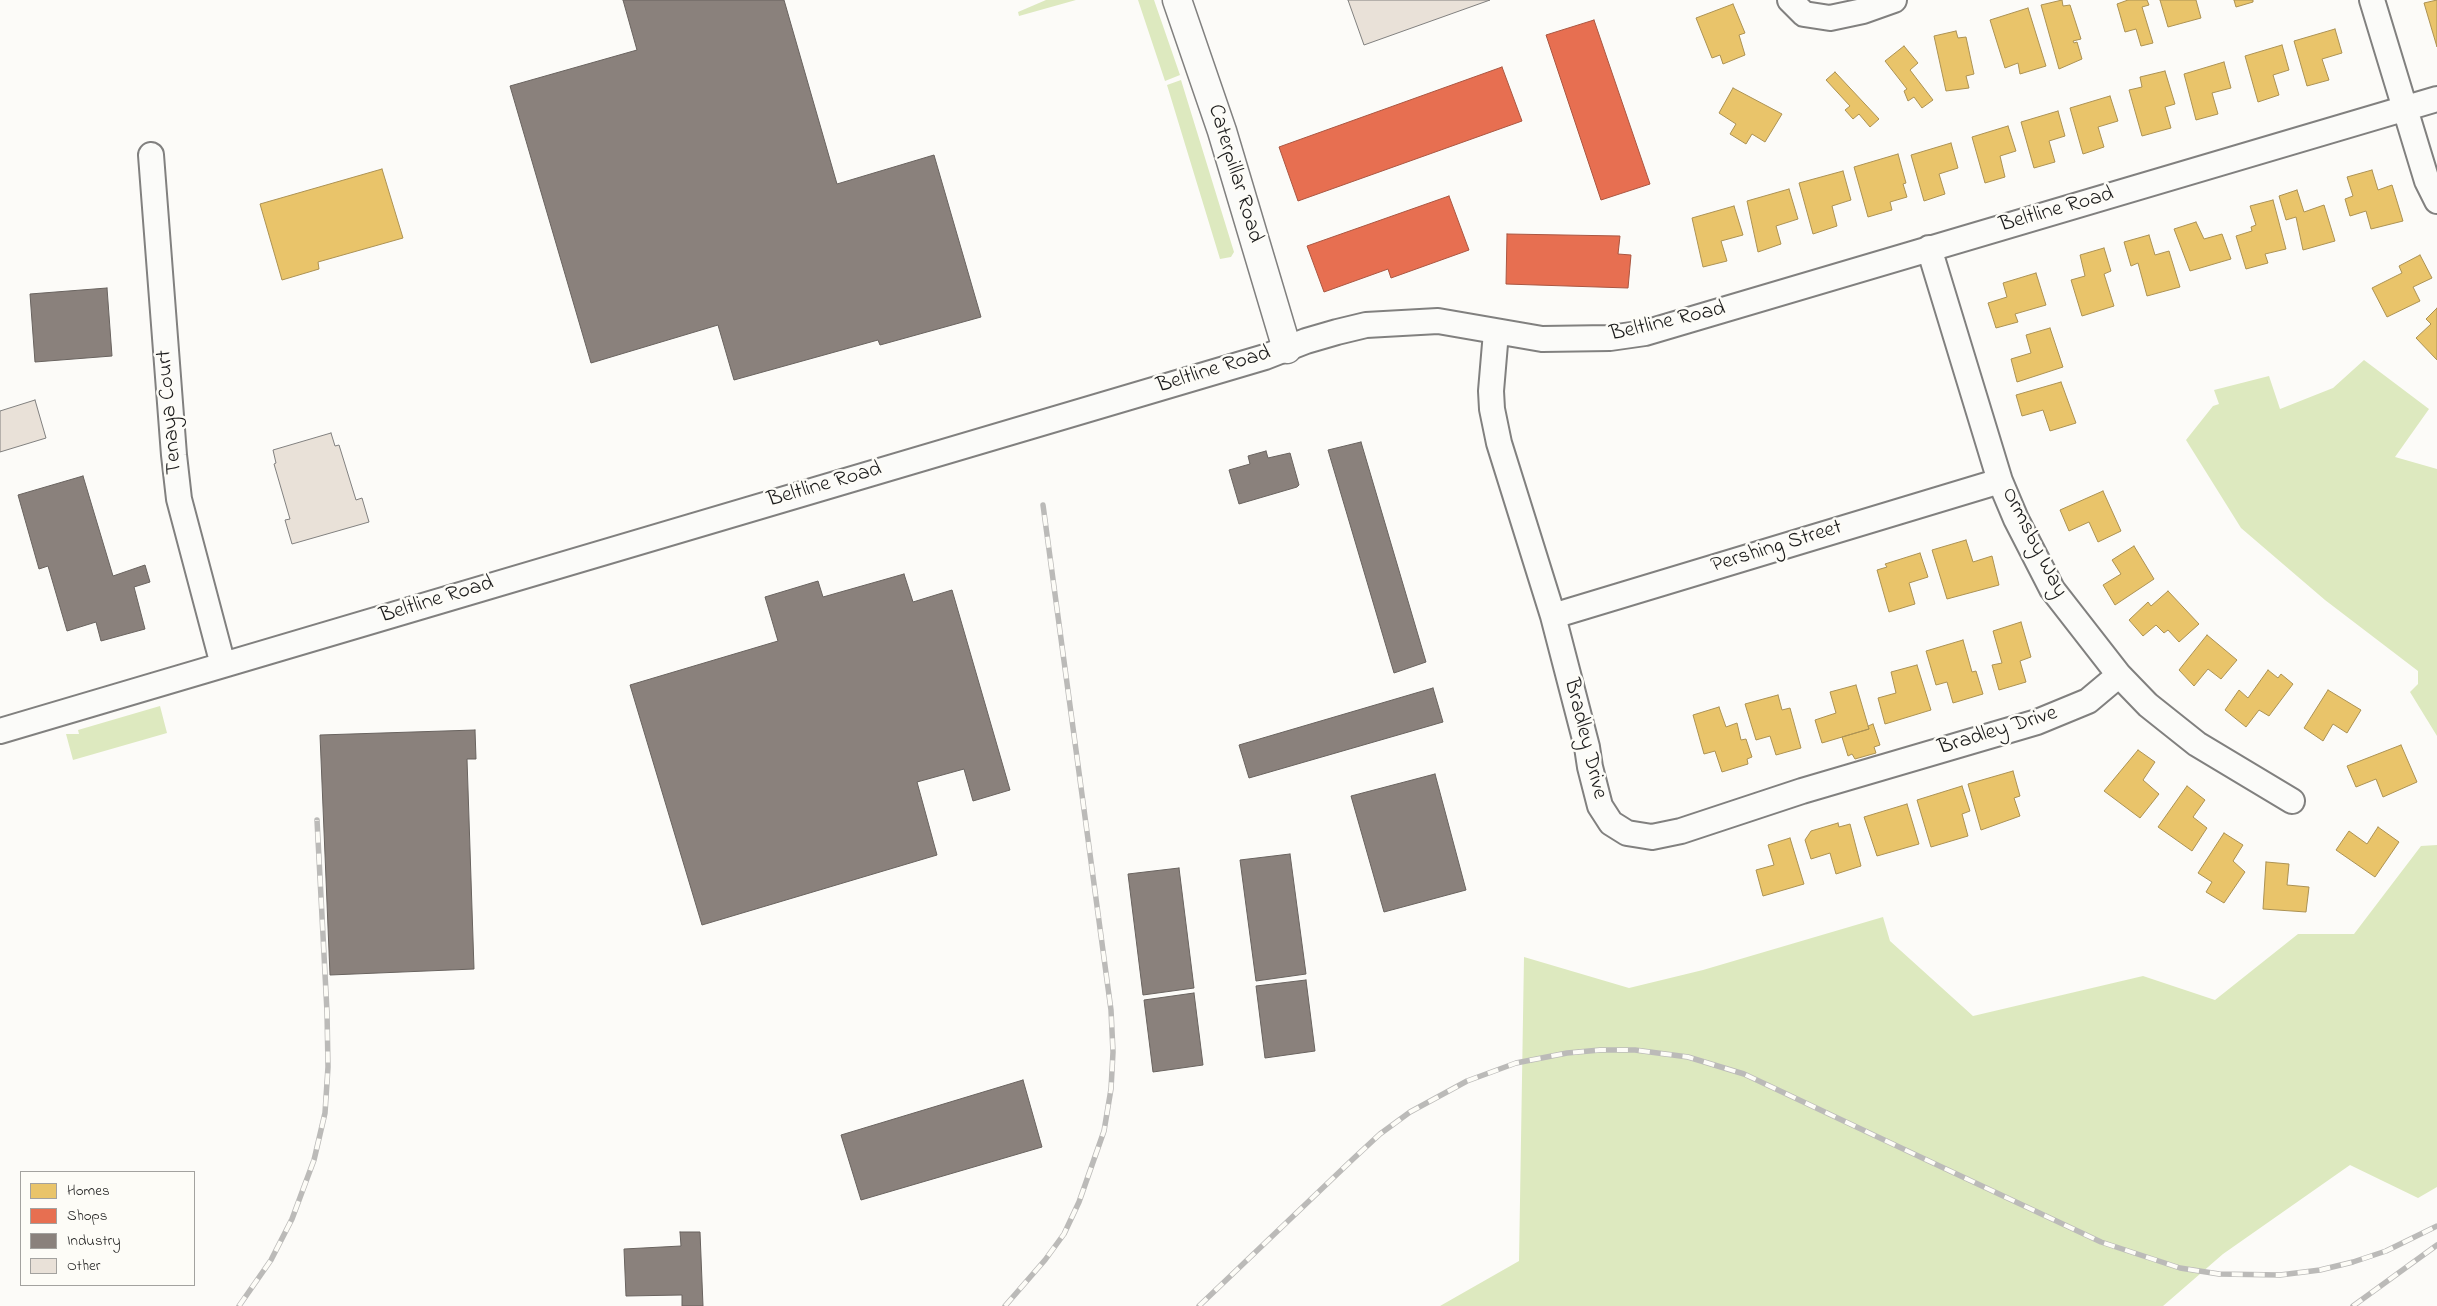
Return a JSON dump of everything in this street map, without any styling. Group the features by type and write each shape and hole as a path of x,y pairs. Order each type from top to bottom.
{"street":[{"name":"Caterpillar Road","path":"1177,0 1222,131 1287,349"},
{"path":"1790,0 1804,14 1830,18 1856,13 1894,0"},
{"path":"2372,0 2427,181 2437,201"},
{"name":"Beltline Road","path":"0,731 1287,349 1306,341 1366,325 1438,321 1496,332 1573,340 1610,338 1644,332 2437,99"},
{"name":"Tenaya Court","path":"151,155 179,499 223,664"},
{"name":"Ormsby Way","path":"1929,248 2000,481 2016,519 2052,589 2119,675 2148,705 2197,744 2292,801"},
{"name":"Bradley Drive","path":"1496,332 1491,391 1492,409 1499,443 1553,616 1587,747 1600,806 1604,815 1618,828 1639,836 1652,837 1681,831 1802,791 2037,722 2088,701 2119,675"},
{"name":"Pershing Street","path":"1553,616 2000,481"}],"green space":[{"path":"1046,0 1076,0 1019,16 1018,12"},
{"path":"1138,0 1154,0 1180,75 1165,81"},
{"path":"1181,80 1234,252 1231,257 1220,259 1167,85"},
{"path":"2364,360 2429,409 2395,457 2437,469 2437,736 2410,692 2418,684 2418,671 2325,600 2241,528 2186,440 2213,406 2219,404 2214,390 2269,376 2280,409 2333,388"},
{"path":"160,706 167,733 73,760 66,734 79,734 78,730"},
{"path":"2437,845 2437,1187 2418,1198 2350,1165 2223,1254 2163,1306 1440,1306 1519,1261 1524,957 1629,988 1703,970 1883,917 1890,941 1973,1016 2143,976 2215,1000 2298,934 2354,934 2421,846"}],"building: Homes":[{"path":"2062,0 2063,6 2070,5 2081,39 2073,41 2074,43 2077,42 2082,59 2059,69 2041,5"},
{"path":"2128,0 2147,0 2149,5 2142,7 2153,43 2141,46 2136,29 2125,32 2117,4"},
{"path":"2160,0 2196,0 2201,18 2168,27"},
{"path":"2234,0 2253,0 2253,2 2236,7"},
{"path":"2437,0 2437,47 2424,3"},
{"path":"1733,4 1745,33 1739,35 1745,55 1723,64 1720,55 1712,58 1696,18"},
{"path":"2028,8 2046,66 2020,74 2018,63 2005,68 1990,20"},
{"path":"2335,29 2342,53 2322,59 2329,80 2307,86 2294,41"},
{"path":"1956,31 1958,38 1966,37 1974,74 1966,76 1969,88 1946,91 1934,36"},
{"path":"2282,45 2289,70 2273,75 2279,95 2258,102 2245,56"},
{"path":"1904,46 1918,63 1910,70 1933,100 1922,108 1914,97 1908,101 1904,91 1907,89 1885,61"},
{"path":"2224,62 2231,88 2212,93 2218,114 2196,120 2184,74"},
{"path":"2165,71 2175,104 2165,107 2171,128 2142,136 2129,90 2142,87 2140,77"},
{"path":"1835,72 1879,119 1870,127 1859,114 1853,119 1845,110 1850,106 1826,80"},
{"path":"1733,88 1782,114 1765,142 1752,134 1746,144 1730,134 1736,124 1719,113"},
{"path":"2110,96 2118,121 2098,127 2104,147 2083,154 2070,108"},
{"path":"2058,111 2065,136 2049,141 2055,162 2034,168 2021,122"},
{"path":"2008,126 2016,151 2000,156 2005,177 1985,183 1972,137"},
{"path":"1951,143 1958,168 1939,174 1945,194 1924,201 1911,155"},
{"path":"1898,154 1906,183 1903,184 1907,197 1890,202 1892,210 1868,217 1854,167"},
{"path":"382,169 403,238 318,262 319,269 282,280 260,204"},
{"path":"2372,170 2378,190 2392,185 2403,221 2371,229 2366,211 2350,216 2345,199 2353,196 2347,177"},
{"path":"1843,171 1851,200 1832,206 1837,226 1813,234 1799,183"},
{"path":"1789,189 1798,219 1776,226 1781,244 1758,252 1747,201"},
{"path":"2297,190 2304,212 2324,205 2335,241 2303,250 2296,217 2286,220 2279,196"},
{"path":"2273,200 2286,249 2265,254 2268,263 2246,269 2236,236 2252,231 2251,227 2256,225 2250,206"},
{"path":"1734,206 1743,235 1721,241 1727,261 1703,267 1692,218"},
{"path":"2196,222 2204,239 2222,234 2231,259 2190,271 2174,229"},
{"path":"2149,235 2155,255 2169,251 2180,287 2147,296 2138,263 2131,266 2124,242"},
{"path":"2104,248 2111,271 2104,274 2114,306 2082,316 2071,280 2085,276 2080,255"},
{"path":"2420,255 2432,278 2413,287 2420,301 2387,317 2372,288 2402,273 2399,266"},
{"path":"2036,273 2046,305 2015,314 2018,322 1996,328 1988,303 2007,297 2003,283"},
{"path":"2437,308 2437,360 2416,338 2431,324 2426,319"},
{"path":"2050,328 2063,367 2017,382 2011,359 2031,353 2026,335"},
{"path":"2061,382 2076,423 2050,431 2043,410 2022,416 2016,395"},
{"path":"2103,491 2121,531 2098,542 2089,522 2069,531 2060,510"},
{"path":"1966,540 1973,562 1992,556 1999,585 1947,599 1932,550"},
{"path":"2134,546 2154,579 2115,605 2103,585 2121,574 2112,560"},
{"path":"1920,553 1928,577 1909,583 1915,604 1889,612 1877,570 1887,567 1885,564"},
{"path":"2168,591 2199,624 2179,642 2168,630 2164,633 2156,625 2143,636 2129,620 2148,602 2151,606"},
{"path":"2021,622 2031,657 2020,661 2026,682 1999,690 1992,665 2002,663 1993,631"},
{"path":"2207,635 2237,660 2221,679 2208,669 2194,686 2179,670"},
{"path":"1963,640 1972,672 1976,671 1983,694 1953,703 1947,682 1936,685 1926,651"},
{"path":"1917,665 1931,710 1885,724 1878,698 1896,693 1891,672"},
{"path":"2268,670 2278,678 2281,674 2293,684 2269,716 2259,710 2246,727 2225,710 2239,690 2248,698"},
{"path":"1856,685 1869,729 1822,743 1815,720 1836,713 1830,692"},
{"path":"2328,690 2361,710 2347,733 2333,724 2323,741 2304,728"},
{"path":"1778,695 1782,710 1790,708 1801,748 1776,755 1770,736 1756,740 1745,704"},
{"path":"1719,707 1726,727 1737,723 1741,740 1746,739 1752,757 1747,759 1748,764 1722,772 1715,751 1704,754 1693,715"},
{"path":"1873,724 1880,745 1874,747 1876,753 1855,759 1852,754 1848,756 1842,737 1869,729 1868,726"},
{"path":"2401,745 2417,782 2383,797 2376,779 2356,787 2347,766"},
{"path":"2138,750 2155,762 2143,780 2159,794 2140,818 2104,791"},
{"path":"2013,771 2020,796 2014,798 2020,816 1981,830 1968,784"},
{"path":"1962,786 1970,811 1962,814 1968,836 1931,847 1917,800"},
{"path":"2187,786 2205,800 2193,817 2207,828 2192,851 2158,827"},
{"path":"1907,804 1919,844 1877,856 1864,817"},
{"path":"1838,823 1839,827 1850,824 1861,866 1836,874 1830,853 1811,859 1805,840 1811,831"},
{"path":"2378,827 2399,842 2375,877 2336,850 2349,831 2367,844"},
{"path":"2224,833 2243,845 2233,861 2245,872 2224,903 2206,892 2212,882 2198,873"},
{"path":"1790,838 1804,884 1763,896 1756,870 1774,865 1768,845"},
{"path":"2266,862 2289,864 2287,885 2309,887 2306,912 2263,909"}],"building: Shops":[{"path":"1594,20 1650,184 1601,200 1546,35"},
{"path":"1502,67 1522,121 1298,201 1279,147"},
{"path":"1449,196 1469,250 1391,278 1388,269 1324,292 1307,246"},
{"path":"1507,234 1620,236 1618,254 1631,255 1628,288 1506,284"}],"building: Industry":[{"path":"623,0 784,0 837,184 934,155 981,317 880,345 878,340 734,380 718,325 591,363 510,86 637,50"},
{"path":"107,288 112,356 35,362 30,294"},
{"path":"1361,442 1426,662 1394,673 1328,450"},
{"path":"1266,451 1268,458 1290,453 1299,485 1239,504 1229,470 1250,464 1248,456"},
{"path":"83,476 113,576 145,565 150,582 134,587 145,629 101,641 96,622 67,631 48,566 39,569 18,495"},
{"path":"904,574 913,602 952,590 1010,790 973,801 964,769 917,782 937,855 702,925 630,685 778,641 765,597 818,581 823,597"},
{"path":"1433,688 1443,722 1249,778 1239,745"},
{"path":"475,730 476,759 467,759 474,969 330,975 320,735"},
{"path":"1435,774 1466,890 1384,912 1351,796"},
{"path":"1290,854 1306,974 1256,981 1240,860"},
{"path":"1179,868 1194,988 1143,995 1128,874"},
{"path":"1306,980 1315,1051 1265,1058 1256,986"},
{"path":"1194,993 1203,1065 1153,1072 1144,1000"},
{"path":"1023,1080 1042,1147 861,1200 841,1135"},
{"path":"680,1232 700,1232 703,1306 682,1306 682,1295 626,1296 624,1249 681,1246"}],"building: Other":[{"path":"1348,0 1490,0 1364,45"},
{"path":"35,400 46,438 0,452 0,411"},
{"path":"331,433 335,446 339,445 356,500 362,498 369,522 292,544 285,520 290,519 274,464 276,463 273,450"}],"railway":[{"path":"1005,1306 1045,1260 1064,1234 1079,1202 1104,1131 1111,1089 1113,1052 1111,1010 1043,505"},
{"path":"239,1306 271,1260 292,1219 314,1160 325,1113 328,1067 327,1012 317,820"},
{"path":"1199,1306 1380,1134 1410,1112 1467,1081 1516,1063 1567,1053 1600,1050 1635,1050 1688,1057 1744,1074 2101,1242 2180,1268 2219,1274 2280,1275 2320,1270 2386,1251 2437,1226"},
{"path":"2353,1306 2437,1245"}]}
